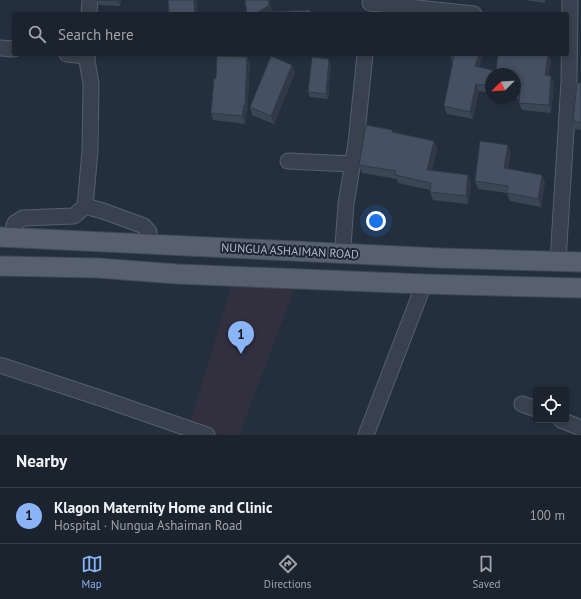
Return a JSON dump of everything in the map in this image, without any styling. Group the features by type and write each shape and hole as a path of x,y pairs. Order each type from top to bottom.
{"main road":[{"name":"NUNGUA ASHAIMAN ROAD","path":"5,237 440,258 581,262"},
{"path":"0,266 98,268 177,274 424,284 581,288"}],"street":[{"path":"89,12 90,0"},
{"path":"569,12 570,0"},
{"path":"370,6 448,12"},
{"path":"558,261 575,81 569,32"},
{"path":"0,48 12,49"},
{"path":"5,237 15,223 23,218 74,216 85,206 90,151 91,84 87,56"},
{"path":"339,253 343,246 346,204 365,56"},
{"path":"288,161 352,164"},
{"path":"85,206 144,226 149,232 148,245"},
{"path":"366,435 424,284"},
{"path":"0,365 207,435"},
{"path":"568,423 581,428"}],"shaded area":[{"path":"232,284 296,285 239,435 224,435 190,423"}],"building":[{"path":"97,0 118,0 118,1"},
{"path":"168,0 194,0 195,12 169,12"},
{"path":"245,0 268,0 269,5 258,12 247,12"},
{"path":"310,10 310,12 268,12"},
{"path":"217,56 247,57 245,106 244,105 242,116 211,113 214,78 216,79"},
{"path":"271,56 292,65 271,116 250,107"},
{"path":"454,56 478,56 475,66 485,68 485,85 476,84 470,112 444,106"},
{"path":"498,56 548,56 545,75 551,76 549,105 521,103 521,68 496,68"},
{"path":"312,57 329,59 326,94 308,92"},
{"path":"577,83 581,83 581,123 573,121"},
{"path":"366,125 393,130 392,132 434,141 427,170 468,175 466,196 430,192 431,183 395,175 396,171 359,165"},
{"path":"480,141 508,145 504,168 542,175 538,199 507,193 508,186 475,181"}],"place":[{"name":"Klagon Maternity Home and Clinic","path":"241,354"}]}
